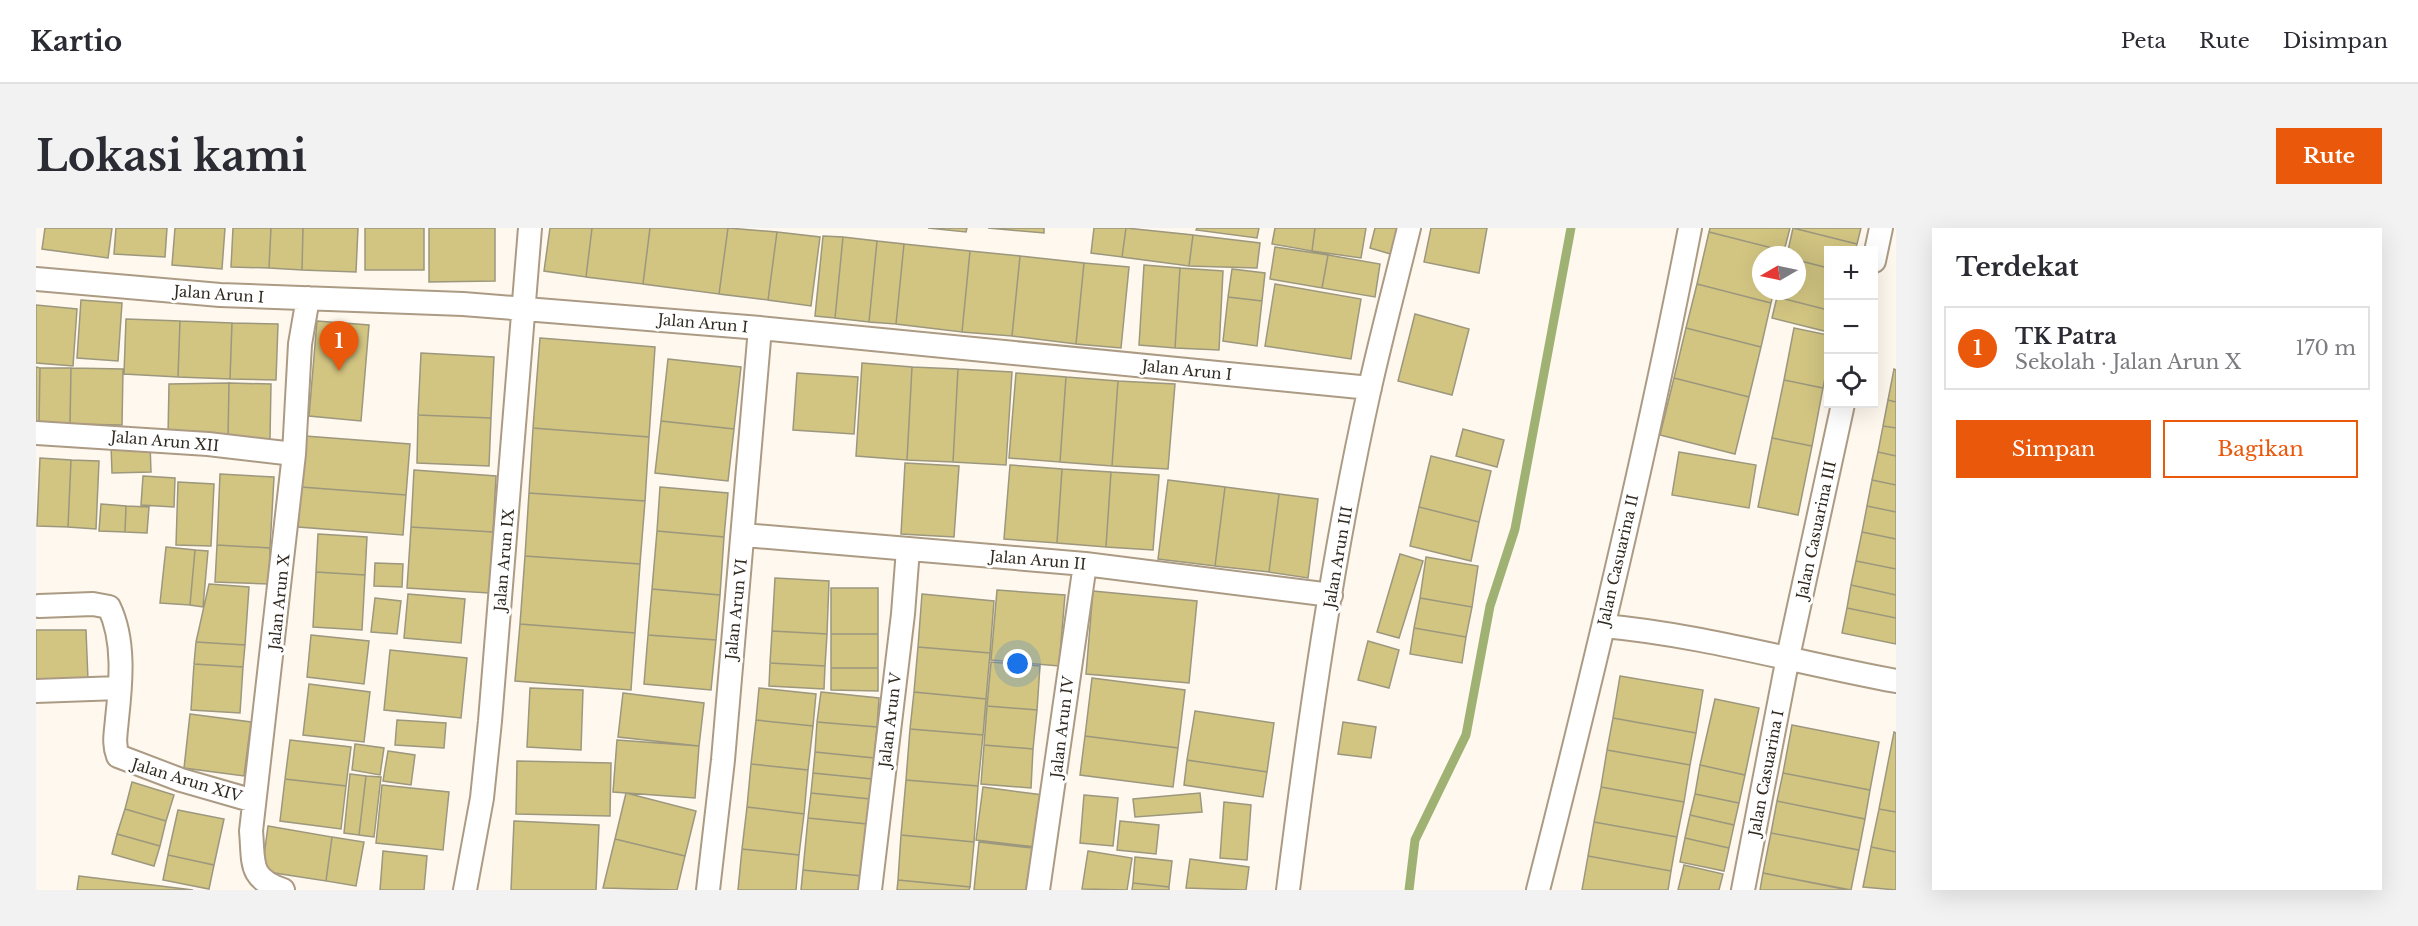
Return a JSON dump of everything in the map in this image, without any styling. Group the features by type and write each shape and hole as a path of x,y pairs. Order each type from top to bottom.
{"street":[{"name":"Jalan Arun IX","path":"465,890 482,798 490,721 530,228"},
{"name":"Jalan Arun III","path":"1288,890 1302,774 1331,595 1370,388 1409,228"},
{"name":"Jalan Casuarina II","path":"1538,890 1604,626 1671,328 1690,228"},
{"path":"1877,246 1881,228"},
{"name":"Jalan Arun I","path":"36,279 220,295 404,300 760,328 1370,388"},
{"name":"Jalan Arun X","path":"283,890 265,884 259,879 255,868 251,831 268,703 294,454 300,344 308,298"},
{"name":"Jalan Arun VI","path":"708,890 718,812 732,642 744,535 760,328"},
{"name":"Jalan Casuarina III","path":"1788,657 1842,408"},
{"name":"Jalan Arun XII","path":"36,433 208,444 294,454"},
{"name":"Jalan Arun II","path":"744,535 1085,564 1331,595"},
{"name":"Jalan Arun V","path":"870,890 903,614 908,549"},
{"name":"Jalan Arun IV","path":"1038,890 1085,564"},
{"path":"36,691 119,688 118,635 109,607 93,604 39,606"},
{"path":"1604,626 1654,632 1788,657 1896,681"},
{"name":"Jalan Casuarina I","path":"1743,890 1788,657"},
{"name":"Jalan Arun XIV","path":"119,688 114,739 118,756 181,780 254,801"}],"building":[{"path":"45,228 112,228 108,258 42,249"},
{"path":"116,228 167,228 165,257 114,254"},
{"path":"175,228 225,228 222,269 172,265"},
{"path":"233,228 271,228 269,268 231,267"},
{"path":"271,228 303,228 302,270 269,268"},
{"path":"303,228 358,228 356,272 302,270"},
{"path":"365,228 424,228 424,270 365,270"},
{"path":"429,228 495,228 495,281 429,282"},
{"path":"550,228 592,228 586,277 544,271"},
{"path":"592,228 650,228 643,284 586,277"},
{"path":"650,228 728,228 719,294 643,284"},
{"path":"728,228 777,232 768,300 719,294"},
{"path":"928,228 967,228 966,232"},
{"path":"988,228 1044,228 1044,233"},
{"path":"1094,228 1126,228 1122,257 1091,253"},
{"path":"1126,228 1193,235 1189,266 1122,257"},
{"path":"1197,228 1259,228 1257,238 1196,230"},
{"path":"1275,228 1315,228 1312,251 1272,244"},
{"path":"1315,228 1366,228 1361,258 1312,251"},
{"path":"1375,228 1401,228 1394,255 1370,248"},
{"path":"1431,228 1487,228 1479,273 1424,262"},
{"path":"1710,228 1790,228 1785,246 1764,246 1709,232"},
{"path":"1793,228 1861,228 1857,244"},
{"path":"1793,228 1857,244 1856,246 1824,246 1824,267 1806,262 1806,246 1789,246"},
{"path":"777,232 820,237 811,306 768,300"},
{"path":"1709,232 1764,246 1752,246 1752,298 1697,284"},
{"path":"1193,235 1260,243 1257,268 1189,266"},
{"path":"823,236 843,237 835,318 815,316"},
{"path":"843,237 877,241 869,322 835,318"},
{"path":"877,241 904,244 896,324 869,322"},
{"path":"904,244 970,251 962,332 896,324"},
{"path":"1275,247 1328,255 1322,288 1270,279"},
{"path":"970,251 1020,256 1012,336 962,332"},
{"path":"1328,255 1380,264 1375,297 1322,288"},
{"path":"1020,256 1084,263 1076,344 1012,336"},
{"path":"1806,262 1824,267 1824,309 1789,300 1806,300"},
{"path":"1084,263 1129,267 1121,348 1076,344"},
{"path":"1144,265 1180,268 1175,348 1139,345"},
{"path":"1180,268 1223,271 1219,350 1175,348"},
{"path":"1232,269 1265,273 1262,301 1228,297"},
{"path":"1275,284 1361,299 1351,359 1265,346"},
{"path":"1697,284 1752,298 1752,300 1771,303 1761,347 1686,328"},
{"path":"1228,297 1262,301 1257,346 1223,341"},
{"path":"81,300 122,303 118,361 77,358"},
{"path":"1776,300 1789,300 1824,309 1824,331 1772,318"},
{"path":"36,305 77,309 73,366 36,363"},
{"path":"1415,314 1469,329 1452,395 1398,381"},
{"path":"126,319 180,321 178,377 124,374"},
{"path":"180,321 232,323 230,379 178,377"},
{"path":"317,321 369,325 361,421 309,416"},
{"path":"232,323 278,324 276,380 230,379"},
{"path":"1686,328 1761,347 1749,397 1674,378"},
{"path":"1794,328 1824,334 1823,388 1784,380"},
{"path":"540,338 655,347 649,437 533,428"},
{"path":"421,353 494,357 491,418 418,415"},
{"path":"668,359 741,367 734,429 661,421"},
{"path":"862,363 912,367 907,460 856,456"},
{"path":"36,367 40,368 39,424 36,424"},
{"path":"912,367 958,369 953,462 907,460"},
{"path":"40,368 71,368 70,424 39,424"},
{"path":"71,368 123,369 122,425 70,424"},
{"path":"958,369 1012,372 1006,465 953,462"},
{"path":"1894,369 1896,370 1896,402 1888,400"},
{"path":"797,373 858,377 854,434 793,430"},
{"path":"1016,373 1066,377 1060,462 1009,458"},
{"path":"1066,377 1118,381 1112,466 1060,462"},
{"path":"1674,378 1749,397 1735,454 1660,435"},
{"path":"1784,380 1823,388 1812,446 1772,438"},
{"path":"1118,381 1175,384 1168,469 1112,466"},
{"path":"229,383 228,439 168,436 169,384"},
{"path":"229,383 271,384 270,439 228,439"},
{"path":"1888,400 1896,402 1896,428 1883,426"},
{"path":"418,415 491,418 489,466 417,463"},
{"path":"661,421 734,429 728,481 655,473"},
{"path":"1883,426 1896,428 1896,456 1878,452"},
{"path":"533,428 649,437 645,501 529,493"},
{"path":"1463,429 1504,440 1497,467 1456,456"},
{"path":"305,436 410,444 406,495 301,487"},
{"path":"1772,438 1812,446 1798,515 1758,507"},
{"path":"150,443 151,472 112,473 111,445"},
{"path":"1679,452 1756,465 1749,508 1672,495"},
{"path":"1878,452 1896,456 1896,485 1872,480"},
{"path":"1431,456 1491,471 1479,522 1419,507"},
{"path":"40,458 71,460 68,527 37,526"},
{"path":"71,460 99,461 96,529 68,527"},
{"path":"905,463 959,466 954,537 901,534"},
{"path":"1010,465 1062,469 1057,543 1004,539"},
{"path":"1062,469 1111,472 1106,547 1057,543"},
{"path":"414,470 496,476 493,532 411,527"},
{"path":"1111,472 1159,475 1153,550 1106,547"},
{"path":"220,474 274,477 270,548 217,545"},
{"path":"143,476 175,478 174,507 141,505"},
{"path":"1168,480 1225,487 1215,566 1158,559"},
{"path":"1872,480 1896,485 1896,512 1867,506"},
{"path":"178,482 214,484 211,546 176,545"},
{"path":"301,487 406,495 403,535 298,527"},
{"path":"660,487 728,493 724,537 657,531"},
{"path":"1225,487 1279,494 1269,572 1215,566"},
{"path":"529,493 645,501 640,564 525,556"},
{"path":"1279,494 1318,499 1308,578 1269,572"},
{"path":"101,504 126,506 125,532 99,531"},
{"path":"126,506 149,507 147,533 125,532"},
{"path":"1867,506 1896,512 1896,539 1862,532"},
{"path":"1419,507 1479,522 1471,561 1410,546"},
{"path":"411,527 493,532 489,593 407,588"},
{"path":"657,531 724,537 720,595 652,589"},
{"path":"1862,532 1896,539 1896,569 1856,561"},
{"path":"318,534 367,537 365,575 316,572"},
{"path":"217,545 270,548 269,584 215,582"},
{"path":"166,547 195,550 190,605 160,603"},
{"path":"195,550 208,551 203,607 190,605"},
{"path":"1400,554 1423,561 1399,638 1377,632"},
{"path":"525,556 640,564 635,633 520,624"},
{"path":"1426,557 1478,566 1472,607 1420,598"},
{"path":"1856,561 1896,569 1896,595 1851,585"},
{"path":"375,563 403,564 402,587 374,586"},
{"path":"316,572 365,575 362,630 313,627"},
{"path":"775,578 829,581 827,634 772,631"},
{"path":"209,584 249,587 245,645 196,642"},
{"path":"1851,585 1896,595 1896,618 1847,608"},
{"path":"831,588 878,588 878,634 831,634"},
{"path":"652,589 720,595 716,640 648,635"},
{"path":"997,590 1065,595 1059,666 991,660"},
{"path":"1093,591 1197,601 1189,683 1086,674"},
{"path":"408,594 465,599 461,643 404,638"},
{"path":"922,594 994,601 990,653 918,647"},
{"path":"375,598 401,601 397,634 371,632"},
{"path":"1420,598 1472,607 1466,637 1414,628"},
{"path":"1847,608 1896,618 1896,644 1842,633"},
{"path":"520,624 635,633 631,690 515,681"},
{"path":"1414,628 1466,637 1462,663 1410,654"},
{"path":"36,630 86,630 88,680 36,682"},
{"path":"772,631 827,634 825,666 770,663"},
{"path":"831,634 878,634 878,668 831,668"},
{"path":"311,635 369,641 364,684 307,677"},
{"path":"648,635 716,640 711,690 644,684"},
{"path":"1368,641 1399,650 1389,688 1358,680"},
{"path":"196,642 245,645 243,667 194,664"},
{"path":"918,647 990,653 986,699 914,692"},
{"path":"390,650 467,658 461,718 384,710"},
{"path":"991,662 1040,666 1037,710 987,706"},
{"path":"770,663 825,666 824,689 769,686"},
{"path":"194,664 243,667 240,713 191,710"},
{"path":"831,668 878,668 878,691 831,690"},
{"path":"1620,676 1703,690 1696,733 1613,718"},
{"path":"1092,678 1185,690 1178,748 1085,736"},
{"path":"309,684 370,692 364,742 303,735"},
{"path":"530,688 583,690 581,750 527,747"},
{"path":"759,688 816,694 813,726 756,720"},
{"path":"821,692 879,698 877,727 817,722"},
{"path":"914,692 986,699 983,735 910,729"},
{"path":"623,693 704,703 699,746 618,737"},
{"path":"1715,699 1759,708 1745,775 1700,765"},
{"path":"987,706 1037,710 1033,749 984,745"},
{"path":"1195,711 1274,723 1267,772 1187,760"},
{"path":"190,714 251,722 244,776 184,768"},
{"path":"1613,718 1696,733 1690,765 1607,750"},
{"path":"397,720 446,723 444,748 395,745"},
{"path":"756,720 813,726 808,770 751,764"},
{"path":"817,722 877,727 874,758 815,752"},
{"path":"1343,722 1376,727 1371,758 1338,754"},
{"path":"1792,725 1879,742 1870,790 1783,773"},
{"path":"910,729 983,735 978,786 906,780"},
{"path":"1894,732 1896,733 1896,812 1879,809"},
{"path":"1085,736 1178,748 1173,787 1080,775"},
{"path":"290,740 351,747 346,786 285,779"},
{"path":"617,740 699,746 695,798 613,792"},
{"path":"355,744 384,748 380,775 352,770"},
{"path":"984,745 1033,749 1031,788 981,784"},
{"path":"1607,750 1690,765 1684,802 1601,787"},
{"path":"388,751 415,755 411,785 383,781"},
{"path":"815,752 874,758 872,779 813,773"},
{"path":"1187,760 1267,772 1263,797 1184,785"},
{"path":"517,761 611,763 610,816 516,814"},
{"path":"751,764 808,770 804,814 747,807"},
{"path":"1700,765 1745,775 1739,803 1695,794"},
{"path":"813,773 872,779 870,799 811,793"},
{"path":"1783,773 1870,790 1865,819 1777,801"},
{"path":"350,774 366,776 359,835 344,833"},
{"path":"366,776 381,777 374,837 359,835"},
{"path":"285,779 346,786 341,829 280,821"},
{"path":"906,780 978,786 974,842 901,835"},
{"path":"132,782 174,795 166,821 125,809"},
{"path":"382,785 449,792 443,850 376,843"},
{"path":"983,787 1043,795 1036,847 976,840"},
{"path":"1601,787 1684,802 1677,837 1594,822"},
{"path":"626,793 696,811 685,856 615,839"},
{"path":"811,793 870,799 867,824 808,818"},
{"path":"1200,793 1202,812 1135,817 1133,799"},
{"path":"1695,794 1739,803 1734,825 1690,815"},
{"path":"1084,795 1118,798 1113,846 1080,843"},
{"path":"1777,801 1865,819 1859,850 1771,833"},
{"path":"1224,802 1251,805 1247,860 1220,858"},
{"path":"747,807 804,814 799,855 742,849"},
{"path":"125,809 166,821 160,846 117,834"},
{"path":"1879,809 1896,812 1896,852 1871,847"},
{"path":"178,810 224,819 214,865 168,855"},
{"path":"1690,815 1734,825 1729,848 1685,838"},
{"path":"808,818 867,824 862,876 803,870"},
{"path":"514,821 599,825 596,890 511,890"},
{"path":"1120,821 1159,825 1156,854 1117,850"},
{"path":"1594,822 1677,837 1671,871 1588,856"},
{"path":"268,826 332,837 326,881 262,871"},
{"path":"1771,833 1859,850 1851,890 1763,873"},
{"path":"117,834 160,846 154,866 112,854"},
{"path":"901,835 974,842 970,887 898,880"},
{"path":"332,837 364,842 356,886 326,881"},
{"path":"1685,838 1729,848 1724,871 1680,862"},
{"path":"615,839 685,856 677,890 603,888"},
{"path":"979,842 1032,848 1026,890 974,890"},
{"path":"1871,847 1896,852 1896,890 1863,887"},
{"path":"742,849 799,855 796,890 738,890"},
{"path":"383,851 427,856 424,890 380,890"},
{"path":"1088,851 1132,858 1127,890 1082,889"},
{"path":"168,855 214,865 209,889 163,880"},
{"path":"1588,856 1671,871 1668,890 1582,890"},
{"path":"1135,857 1172,861 1169,887 1133,883"},
{"path":"1190,859 1249,867 1246,890 1186,888"},
{"path":"1684,865 1723,874 1719,890 1678,890"},
{"path":"803,870 862,876 861,890 801,890"},
{"path":"1763,873 1848,890 1760,890"},
{"path":"79,876 193,890 77,890"},
{"path":"898,880 970,887 969,890 897,890"},
{"path":"1133,883 1169,887 1169,890 1132,890"}],"waterway":[{"path":"1409,890 1415,840 1466,735 1490,606 1515,529 1571,228"}],"place":[{"name":"TK Patra","path":"339,371"}]}
